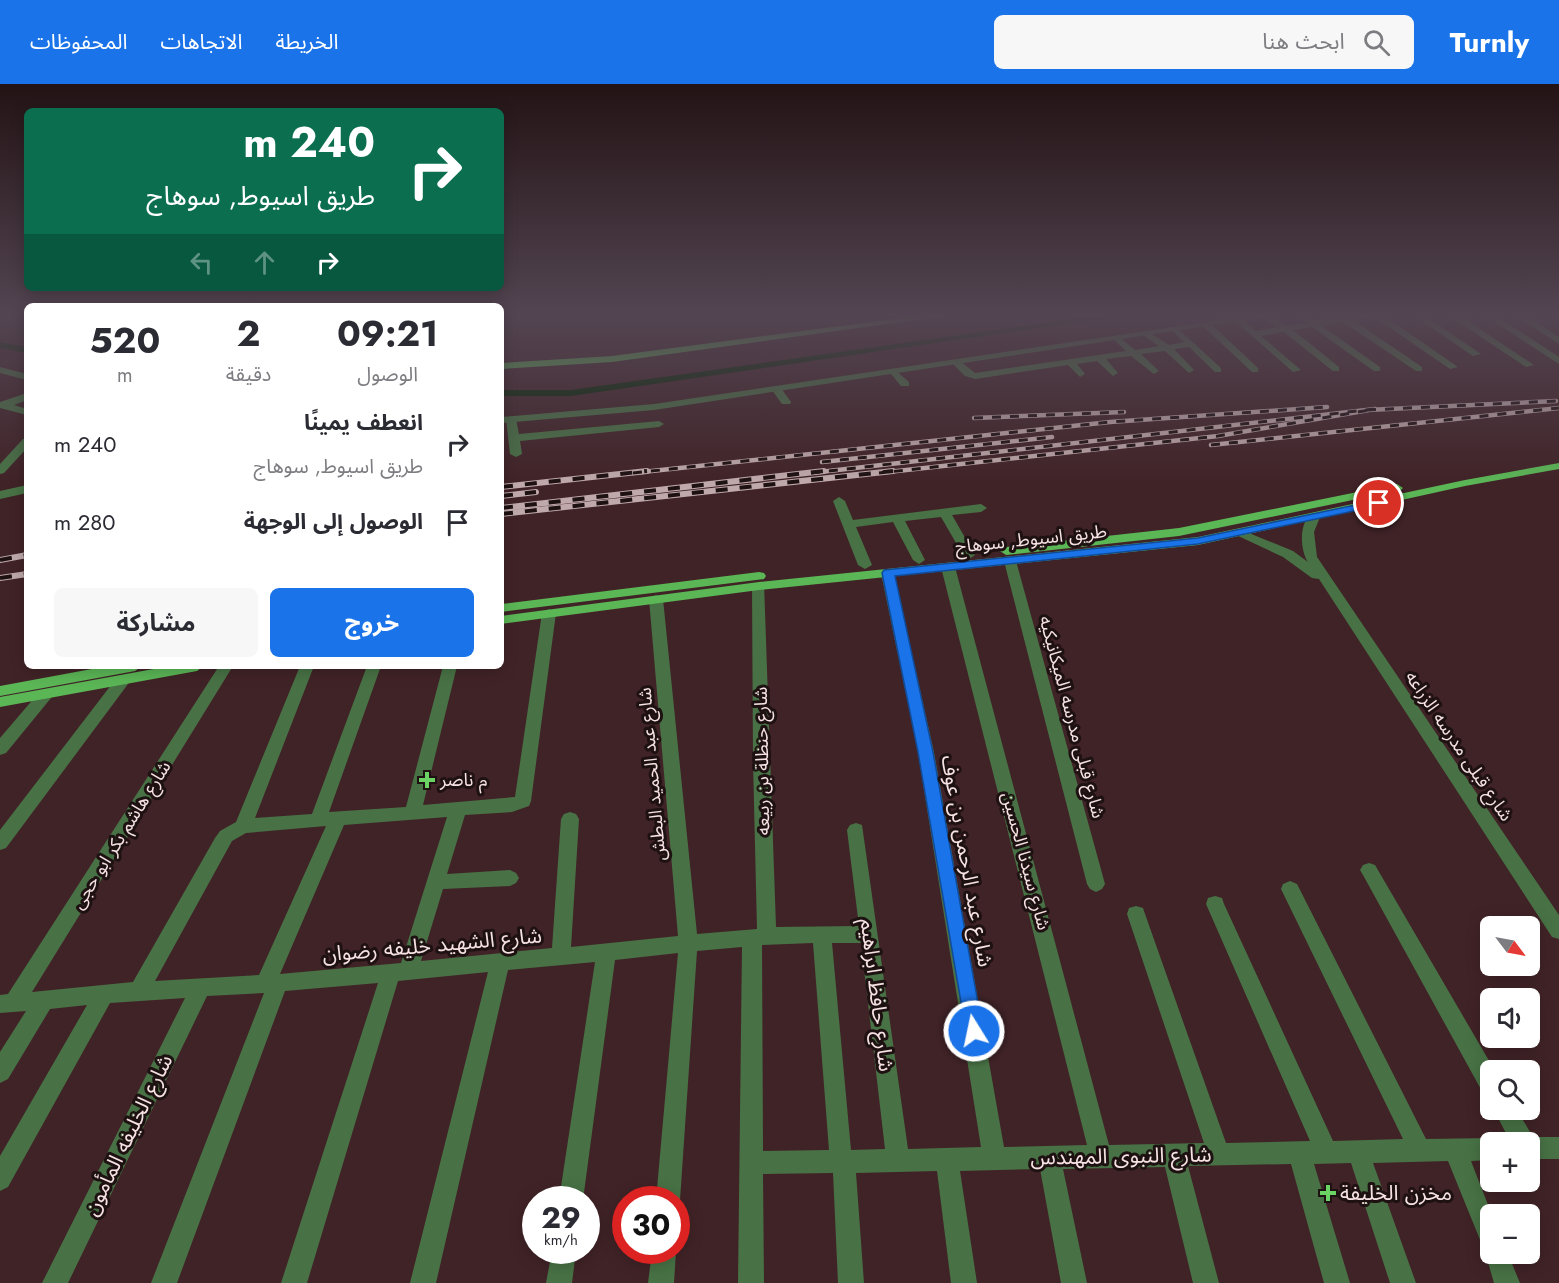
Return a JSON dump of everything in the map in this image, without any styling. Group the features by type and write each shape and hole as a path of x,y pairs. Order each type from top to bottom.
{"main road":[{"name":"طريق اسيوط, سوهاج","path":"504,608 865,565 1153,536 1228,523 1491,469 1559,458"},
{"name":"طريق اسيوط, سوهاج","path":"504,620 759,586 1166,545 1240,534 1465,483 1559,466"},
{"path":"1228,523 1240,534"},
{"path":"0,691 119,669"},
{"path":"0,702 181,669"}],"street":[{"path":"515,446 506,420 654,407 900,371"},
{"path":"965,371 975,376 1029,371"},
{"path":"2,372 24,376"},
{"path":"894,372 905,384"},
{"path":"777,390 786,402"},
{"path":"0,419 5,407 24,398"},
{"path":"5,407 24,411"},
{"path":"504,448 588,431 660,426 654,407"},
{"path":"586,414 588,431"},
{"path":"0,471 24,444"},
{"path":"0,495 24,490"},
{"path":"839,501 865,565"},
{"path":"848,524 981,508"},
{"path":"944,512 969,555"},
{"name":"شارع قبلى مدرسه الزراعه","path":"1314,517 1308,532 1308,548 1327,582 1559,932"},
{"path":"897,518 919,560"},
{"name":"شارع قبلى مدرسه الزراعه","path":"1240,534 1288,554 1327,582"},
{"name":"شارع قبلى مدرسه الميكانيكيه","path":"1010,561 1096,884"},
{"name":"شارع سيدنا الحسين","path":"948,567 1101,1156"},
{"name":"شارع عبد الرحمن بن عوف","path":"888,573 926,752 994,1158"},
{"name":"شارع حنظلة بن ربيعه","path":"751,1283 751,1163 759,937 761,761 759,586"},
{"name":"شارع عبد الحميد البطش","path":"656,599 688,944 669,1186"},
{"path":"139,991 221,843 234,830 243,826 512,805 525,796 549,613"},
{"name":"شارع هاشم بكر ابو حجى","path":"7,1004 224,669"},
{"path":"243,826 306,669"},
{"path":"318,820 374,669"},
{"path":"413,813 449,669"},
{"path":"0,843 123,680"},
{"path":"0,749 46,694"},
{"path":"294,1283 399,973 436,882 458,809"},
{"path":"164,1283 272,984 338,818"},
{"path":"561,958 570,819"},
{"name":"شارع حافظ ابراهيم","path":"856,830 898,1160"},
{"path":"1369,870 1480,1066"},
{"path":"436,882 510,878"},
{"path":"1290,889 1420,1150"},
{"path":"1215,904 1326,1152"},
{"path":"1136,914 1219,1154"},
{"name":"شارع الشهيد خليفه رضوان","path":"7,1004 139,991 272,984 399,973 759,937 869,934"},
{"path":"822,935 851,1283"},
{"path":"573,1186 606,953"},
{"path":"423,1283 500,963"},
{"name":"شارع الخليفه المأمون","path":"55,1283 201,987"},
{"path":"0,1179 104,995"},
{"path":"0,1072 43,1002"},
{"path":"1540,1148 1559,1148"},
{"name":"شارع النبوى المهندس","path":"751,1163 1480,1149"},
{"path":"1455,1150 1480,1214"},
{"path":"1358,1151 1402,1283"},
{"path":"1299,1152 1337,1283"},
{"path":"1174,1155 1206,1283"},
{"path":"1049,1157 1074,1283"},
{"path":"947,1159 964,1283"},
{"path":"559,1283 562,1264"},
{"path":"661,1283 663,1264"},
{"path":"1500,1264 1507,1283"}],"waterway":[{"path":"504,393 571,393 727,371"}],"railway":[{"path":"1370,410 1556,401"},
{"path":"633,473 1110,422 1327,407"},
{"path":"1211,445 1559,408"},
{"path":"811,473 1375,409 1370,410"},
{"path":"879,473 1218,436 1370,410"},
{"path":"974,418 1124,412"},
{"path":"822,462 1052,437"},
{"path":"504,487 647,471"},
{"path":"504,508 824,471"},
{"path":"504,514 893,471"},
{"path":"504,496 536,492"},
{"path":"0,560 24,556"},
{"path":"0,578 24,574"}],"place":[{"name":"م ناصر","path":"427,780"},
{"name":"مخزن الخليفة","path":"1328,1193"}],"route":[{"path":"974,1031 926,752 888,573 1198,541 1379,503"}]}
